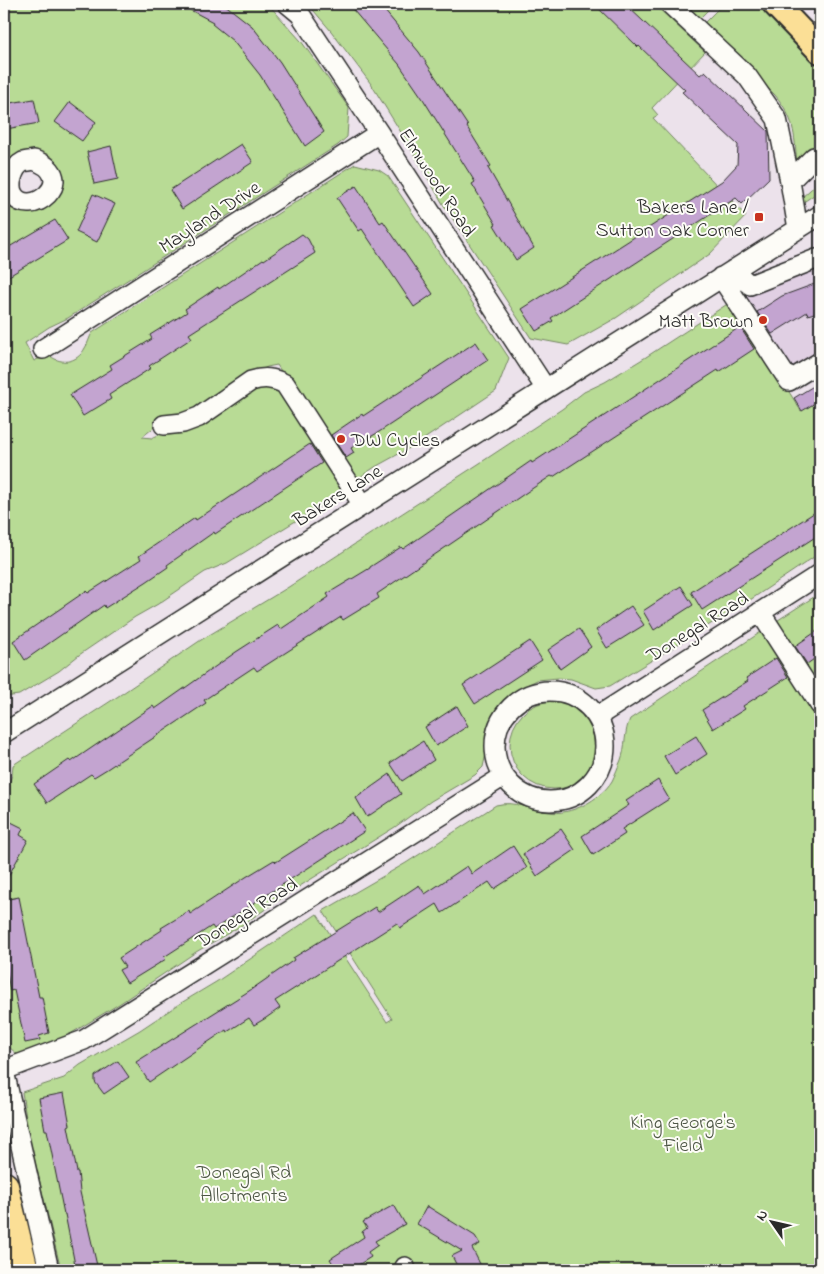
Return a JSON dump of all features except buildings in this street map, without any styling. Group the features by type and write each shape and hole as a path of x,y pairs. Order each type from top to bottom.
{"highway":[{"path":"4,1186 24,1270"}],"main road":[{"path":"775,4 820,51"}],"street":[{"name":"Elmwood Road","path":"288,4 300,14 546,389"},
{"path":"670,4 747,76 777,119 798,229"},
{"name":"Mayland Drive","path":"43,349 66,343 379,133"},
{"path":"790,181 814,156"},
{"name":"Bakers Lane","path":"4,733 820,215"},
{"path":"727,274 750,285 820,259"},
{"path":"727,274 789,381 820,362"},
{"path":"164,425 183,423 198,418 251,381 261,378 274,378 285,384 363,505"},
{"name":"Donegal Road","path":"598,716 820,574"},
{"path":"760,612 820,705"},
{"path":"550,690 564,692 584,701 598,716 606,738 605,756 600,770 589,786 572,797 556,801 536,800 522,794 504,776 495,752 498,727 507,711 522,698 533,693 550,690"},
{"name":"Donegal Road","path":"4,1071 84,1040 504,776"},
{"path":"4,1071 49,1270"}],"shaded area":[{"path":"820,266 820,371 788,390 732,301 761,284"}],"green space":[{"path":"4,4 268,4 301,41 349,108 347,137 338,145 68,318 49,327 25,343 34,361 48,354 57,360 73,360 82,353 92,333 355,164 379,170 388,176 509,358 496,391 415,445 354,481 277,365 267,367 254,374 194,413 162,421 142,437 152,438 259,386 282,389 348,489 227,563 205,572 158,604 135,617 59,671 19,695 4,697 4,213 14,207 37,211 47,207 59,191 61,171 57,162 50,156 37,152 20,156 13,160 8,165 4,175"},
{"path":"308,4 654,4 705,52 652,108 658,115 653,118 746,216 710,254 616,318 568,345 531,338 443,204 371,84"},
{"path":"684,4 714,4 699,19"},
{"path":"723,4 761,4 820,67 820,157 797,163 790,119 782,104 703,24"},
{"path":"820,181 820,191 802,203 800,199"},
{"path":"732,301 801,411 820,400 820,553 753,598 610,686 596,688 571,679 558,678 537,680 517,690 506,698 494,718 483,767 475,775 431,801 395,827 44,1050 23,1055 17,1054 10,1048 4,1020 4,796 12,775 13,765 201,640 287,588 480,463 562,409 584,392 605,382 646,357"},
{"path":"820,593 820,693 775,622"},
{"path":"767,628 820,710 820,1270 416,1270 413,1260 404,1257 386,1270 61,1270 29,1137 22,1092 64,1078 80,1065 216,982 317,914 387,1022 392,1019 323,911 406,863 496,805 517,804 557,813 575,809 592,800 607,788 613,779 623,755 630,719"},
{"path":"554,701 571,704 579,708 591,720 595,728 598,745 595,762 591,770 579,782 571,786 554,789 537,786 529,782 517,770 513,762 510,745 513,728 517,720 529,708 537,704"}],"place":[{"name":"Bakers Lane / Sutton Oak Corner","path":"759,217"},
{"name":"Matt Brown","path":"763,320"},
{"name":"DW Cycles","path":"341,439"}],"park label":[{"name":"King George's Field","path":"683,1132"},
{"name":"Donegal Rd Allotments","path":"244,1182"}]}
